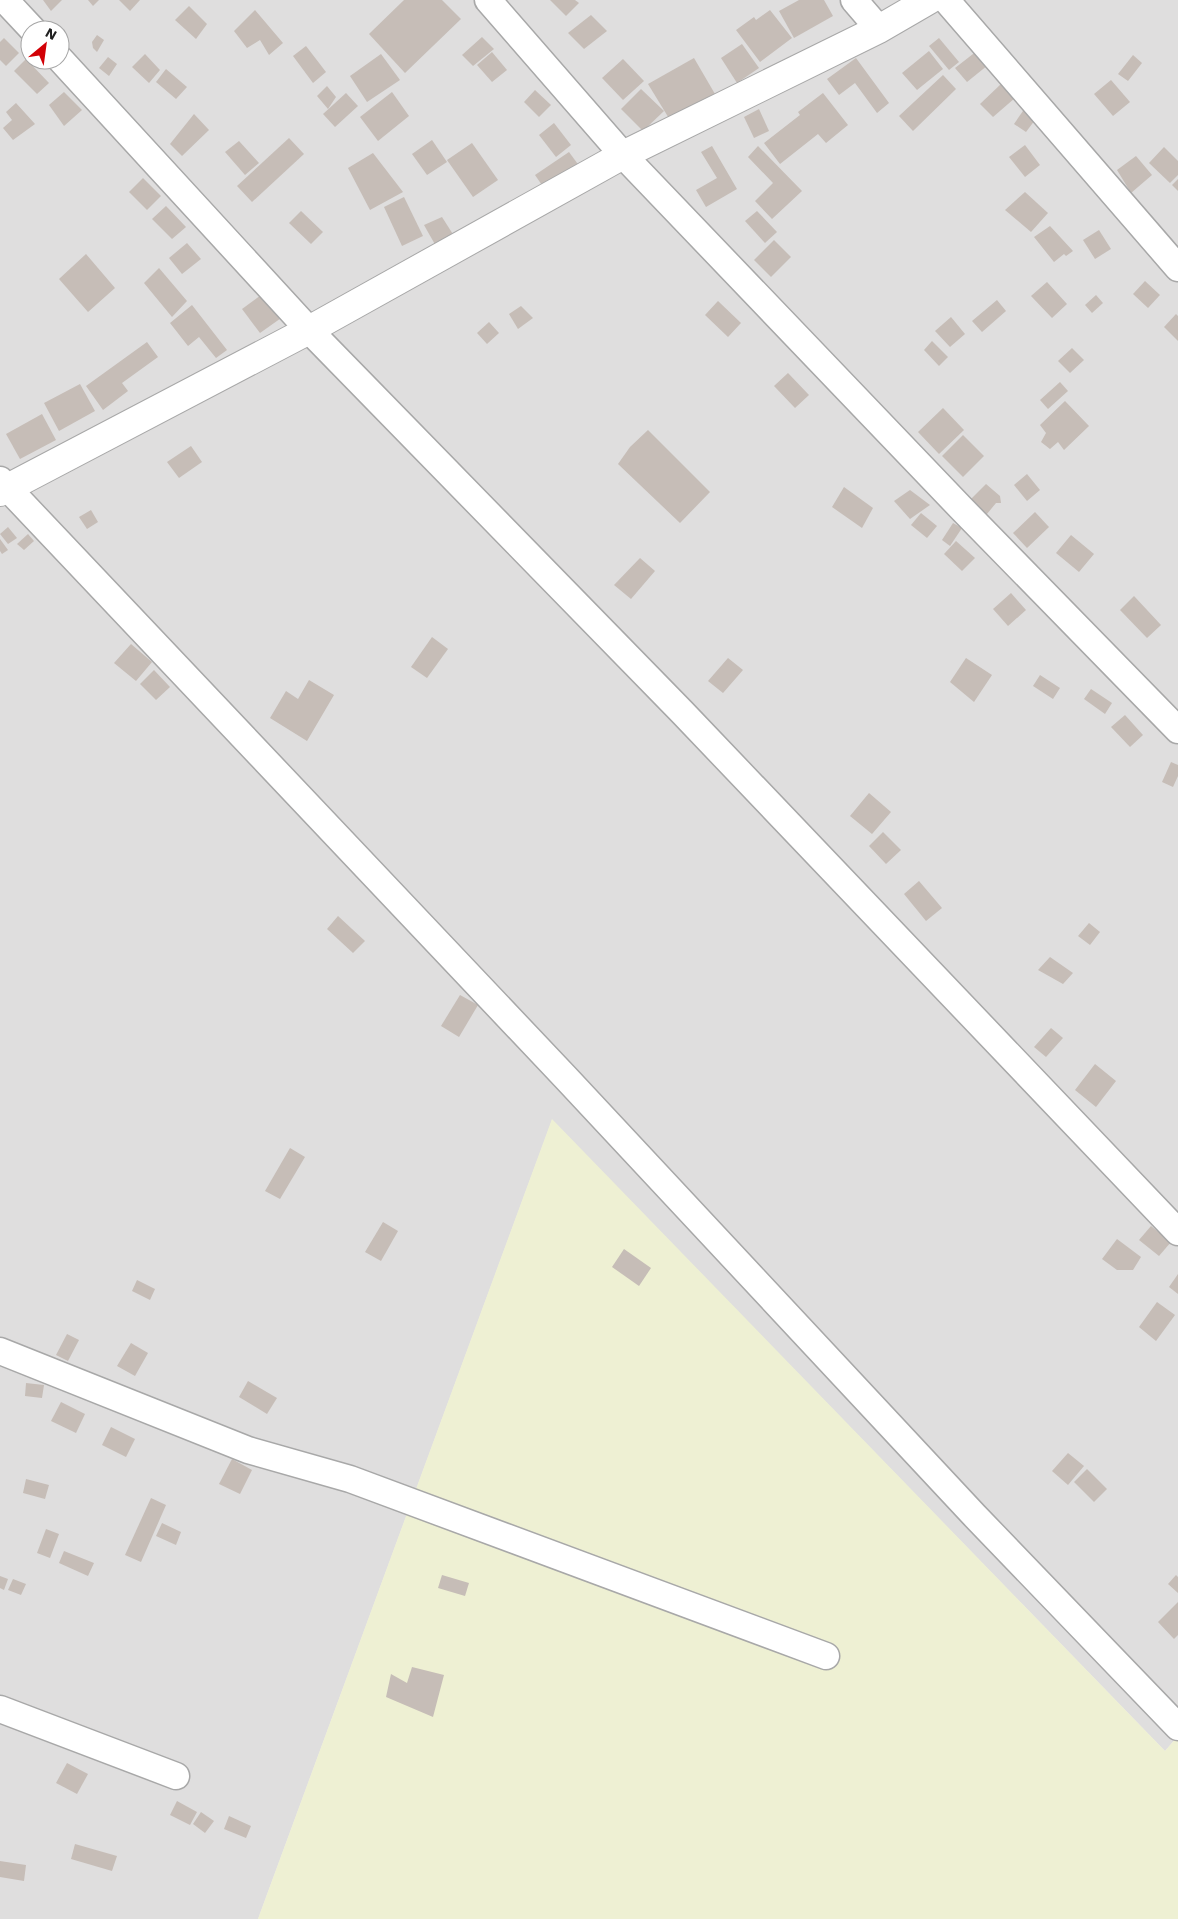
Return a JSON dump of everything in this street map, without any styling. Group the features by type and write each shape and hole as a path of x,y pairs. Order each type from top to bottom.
{"street":[{"path":"5,0 24,20"},
{"path":"488,0 623,156 968,515 1178,730"},
{"path":"854,0 879,29"},
{"path":"929,0 879,29 623,156 309,330 2,487 567,1078 974,1515 1178,1727"},
{"path":"946,0 1178,268"},
{"path":"69,70 309,330 682,712 1178,1232"},
{"path":"0,1351 248,1450 350,1479 826,1656"},
{"path":"0,1709 176,1776"}],"shaded area":[{"path":"0,0 1178,0 1178,1736 1165,1751 552,1120 258,1919 0,1919"}],"green space":[{"path":"552,1119 1165,1751 1178,1736 1178,1919 258,1919"}],"building":[{"path":"43,0 62,0 51,11"},
{"path":"88,0 99,0 93,6"},
{"path":"119,0 140,0 130,11"},
{"path":"404,0 442,0 461,19 405,73 369,34"},
{"path":"550,0 575,0 579,3 566,16"},
{"path":"799,0 824,0 833,16 794,38 779,11"},
{"path":"189,6 207,24 196,39 175,20"},
{"path":"255,10 283,43 269,55 260,40 247,48 234,31"},
{"path":"770,10 792,38 760,62 736,30 754,17 756,20"},
{"path":"591,15 607,31 584,49 568,33"},
{"path":"97,35 104,40 97,52 93,48 92,42"},
{"path":"482,37 494,49 473,66 462,55"},
{"path":"4,38 19,53 6,66 0,60 0,42"},
{"path":"939,38 959,62 949,70 929,46"},
{"path":"742,44 759,68 737,83 721,58"},
{"path":"306,46 326,72 313,83 293,56"},
{"path":"982,47 993,61 967,82 955,68"},
{"path":"929,51 943,69 917,90 902,73"},
{"path":"492,52 507,70 492,82 477,65"},
{"path":"145,54 160,70 149,83 132,67"},
{"path":"381,54 400,80 367,102 350,76"},
{"path":"1133,55 1142,63 1128,81 1118,74"},
{"path":"108,57 117,64 109,76 99,68"},
{"path":"694,58 715,94 670,120 648,84"},
{"path":"856,58 889,103 877,113 855,83 839,95 827,79"},
{"path":"623,59 644,81 623,100 602,78"},
{"path":"20,65 20,70 37,70 49,83 37,94 14,71"},
{"path":"166,69 187,87 176,99 156,82"},
{"path":"943,75 956,89 913,131 899,116"},
{"path":"1111,80 1130,102 1113,116 1094,94"},
{"path":"1001,84 1015,98 993,117 980,104"},
{"path":"327,86 336,97 328,109 317,96"},
{"path":"641,89 664,111 643,131 621,109"},
{"path":"535,90 551,105 539,117 524,102"},
{"path":"64,92 82,110 64,126 49,105"},
{"path":"392,92 409,116 378,141 360,117"},
{"path":"346,93 358,106 335,127 323,114"},
{"path":"823,93 848,125 826,143 818,134 780,164 764,143 800,115 798,112"},
{"path":"16,103 35,124 13,140 3,128 12,120 6,112"},
{"path":"1025,108 1038,116 1026,132 1014,124"},
{"path":"759,109 769,131 754,138 744,117"},
{"path":"194,114 209,130 182,156 170,144"},
{"path":"554,123 571,145 556,157 539,135"},
{"path":"289,138 304,154 252,202 237,186"},
{"path":"432,140 447,162 427,175 412,154"},
{"path":"239,141 259,163 245,175 225,152"},
{"path":"472,143 498,180 473,197 447,160"},
{"path":"1025,145 1040,165 1025,177 1009,157"},
{"path":"712,146 737,189 706,207 696,190 717,178 701,152"},
{"path":"758,146 802,191 772,219 755,201 773,183 748,157"},
{"path":"1164,147 1178,161 1178,175 1170,183 1149,163"},
{"path":"569,152 580,167 546,191 535,175"},
{"path":"373,153 403,192 370,210 348,168"},
{"path":"1136,156 1152,175 1131,193 1117,170"},
{"path":"143,178 161,196 147,210 129,192"},
{"path":"1178,179 1178,191 1172,185"},
{"path":"1025,192 1048,213 1031,232 1005,210"},
{"path":"404,197 423,236 402,246 384,207"},
{"path":"166,206 186,227 172,239 152,219"},
{"path":"301,211 323,232 311,244 289,223"},
{"path":"757,211 777,232 765,243 745,221"},
{"path":"442,217 456,239 437,248 424,225"},
{"path":"1050,226 1073,251 1066,256 1064,254 1054,262 1034,237"},
{"path":"1099,230 1111,249 1095,259 1083,240"},
{"path":"774,240 791,257 771,277 754,260"},
{"path":"187,243 201,259 182,274 169,258"},
{"path":"86,254 115,288 88,312 59,279"},
{"path":"159,268 187,301 172,317 144,283"},
{"path":"1145,281 1160,295 1148,308 1133,294"},
{"path":"1047,282 1067,304 1052,318 1031,296"},
{"path":"265,292 284,316 260,333 242,309"},
{"path":"1096,295 1103,303 1092,313 1085,305"},
{"path":"997,300 1006,311 982,332 972,321"},
{"path":"718,301 741,323 728,337 705,315"},
{"path":"192,305 227,350 216,358 199,337 188,346 170,323"},
{"path":"521,306 533,318 518,329 509,314"},
{"path":"1176,314 1178,316 1178,341 1164,327"},
{"path":"951,317 965,334 950,347 935,331"},
{"path":"489,322 499,333 487,344 477,333"},
{"path":"932,341 948,357 939,366 924,350"},
{"path":"147,342 158,357 122,383 128,391 103,410 86,386"},
{"path":"1072,348 1084,360 1070,373 1058,361"},
{"path":"788,373 809,395 795,408 774,386"},
{"path":"1060,382 1068,391 1048,409 1040,400"},
{"path":"80,384 95,411 59,431 44,403"},
{"path":"1065,401 1089,426 1064,450 1058,442 1050,449 1041,442 1046,433 1040,425"},
{"path":"943,408 964,430 939,454 918,432"},
{"path":"42,414 56,440 20,459 6,434"},
{"path":"648,430 710,492 680,523 618,464 630,447"},
{"path":"963,435 984,456 963,477 942,456"},
{"path":"191,446 202,462 179,478 167,462"},
{"path":"1027,474 1040,490 1027,501 1014,485"},
{"path":"986,484 1000,496 1001,503 996,503 982,520 970,500"},
{"path":"844,487 873,508 862,528 832,507"},
{"path":"910,490 930,505 910,519 894,501"},
{"path":"91,510 98,522 87,529 79,517"},
{"path":"1035,512 1049,527 1027,548 1013,533"},
{"path":"921,513 937,526 927,538 911,525"},
{"path":"953,523 962,528 950,546 942,540"},
{"path":"8,527 17,538 8,544 0,534"},
{"path":"28,534 34,541 24,550 17,544"},
{"path":"1071,535 1094,554 1079,572 1056,553"},
{"path":"0,539 8,550 2,554 0,551"},
{"path":"956,541 975,558 962,571 944,554"},
{"path":"640,558 655,571 631,599 614,585"},
{"path":"1011,593 1026,610 1008,626 993,609"},
{"path":"1134,596 1161,625 1147,638 1120,610"},
{"path":"432,637 448,649 427,678 411,667"},
{"path":"131,644 152,662 136,681 114,663"},
{"path":"728,658 743,670 723,693 708,681"},
{"path":"966,658 992,675 974,702 950,682"},
{"path":"154,670 170,687 156,700 140,684"},
{"path":"1040,675 1060,688 1053,699 1033,686"},
{"path":"309,680 334,695 307,741 270,718 286,691 298,699"},
{"path":"1091,689 1112,703 1105,714 1084,699"},
{"path":"1125,715 1143,735 1130,747 1111,727"},
{"path":"1171,762 1178,765 1178,776 1173,787 1162,782"},
{"path":"869,793 891,812 872,834 850,816"},
{"path":"883,832 901,850 886,864 869,846"},
{"path":"919,881 942,908 926,921 904,894"},
{"path":"338,916 365,941 353,953 327,929"},
{"path":"1089,923 1100,932 1090,945 1078,936"},
{"path":"1050,957 1073,973 1063,984 1038,970"},
{"path":"460,995 478,1005 459,1037 441,1026"},
{"path":"1051,1028 1063,1038 1046,1057 1034,1047"},
{"path":"1095,1064 1116,1081 1096,1107 1075,1090"},
{"path":"290,1148 305,1157 280,1199 265,1191"},
{"path":"383,1222 398,1231 381,1261 365,1252"},
{"path":"1151,1226 1171,1242 1159,1256 1139,1240"},
{"path":"1117,1239 1141,1257 1133,1270 1117,1270 1102,1259"},
{"path":"624,1249 651,1268 639,1286 612,1267"},
{"path":"1178,1274 1178,1294 1169,1287"},
{"path":"137,1280 155,1289 150,1300 132,1291"},
{"path":"1157,1302 1175,1315 1156,1341 1139,1327"},
{"path":"67,1334 79,1340 68,1361 56,1355"},
{"path":"131,1343 148,1353 135,1376 117,1366"},
{"path":"248,1381 277,1398 267,1414 239,1397"},
{"path":"26,1383 44,1385 42,1398 25,1396"},
{"path":"61,1402 85,1414 76,1433 51,1421"},
{"path":"111,1427 135,1439 126,1457 102,1445"},
{"path":"1068,1453 1084,1466 1068,1485 1052,1471"},
{"path":"232,1459 252,1470 240,1494 219,1484"},
{"path":"1087,1469 1107,1489 1094,1502 1074,1482"},
{"path":"26,1479 49,1485 45,1499 23,1493"},
{"path":"151,1498 166,1505 141,1562 125,1555"},
{"path":"162,1523 181,1532 176,1545 156,1536"},
{"path":"46,1529 59,1534 50,1558 37,1553"},
{"path":"64,1551 94,1563 88,1576 59,1563"},
{"path":"442,1575 469,1583 465,1596 438,1588"},
{"path":"1176,1575 1178,1577 1178,1593 1168,1584"},
{"path":"0,1576 8,1579 4,1590 0,1588"},
{"path":"13,1579 26,1584 21,1595 8,1590"},
{"path":"1178,1602 1178,1635 1174,1639 1158,1622"},
{"path":"412,1667 444,1675 433,1717 386,1697 391,1674 407,1683"},
{"path":"67,1763 88,1774 77,1794 56,1783"},
{"path":"177,1801 197,1812 190,1825 170,1815"},
{"path":"201,1812 214,1821 205,1833 193,1824"},
{"path":"229,1816 251,1826 246,1838 224,1829"},
{"path":"75,1844 117,1856 112,1871 71,1859"},
{"path":"0,1861 26,1865 24,1881 0,1877"}]}
